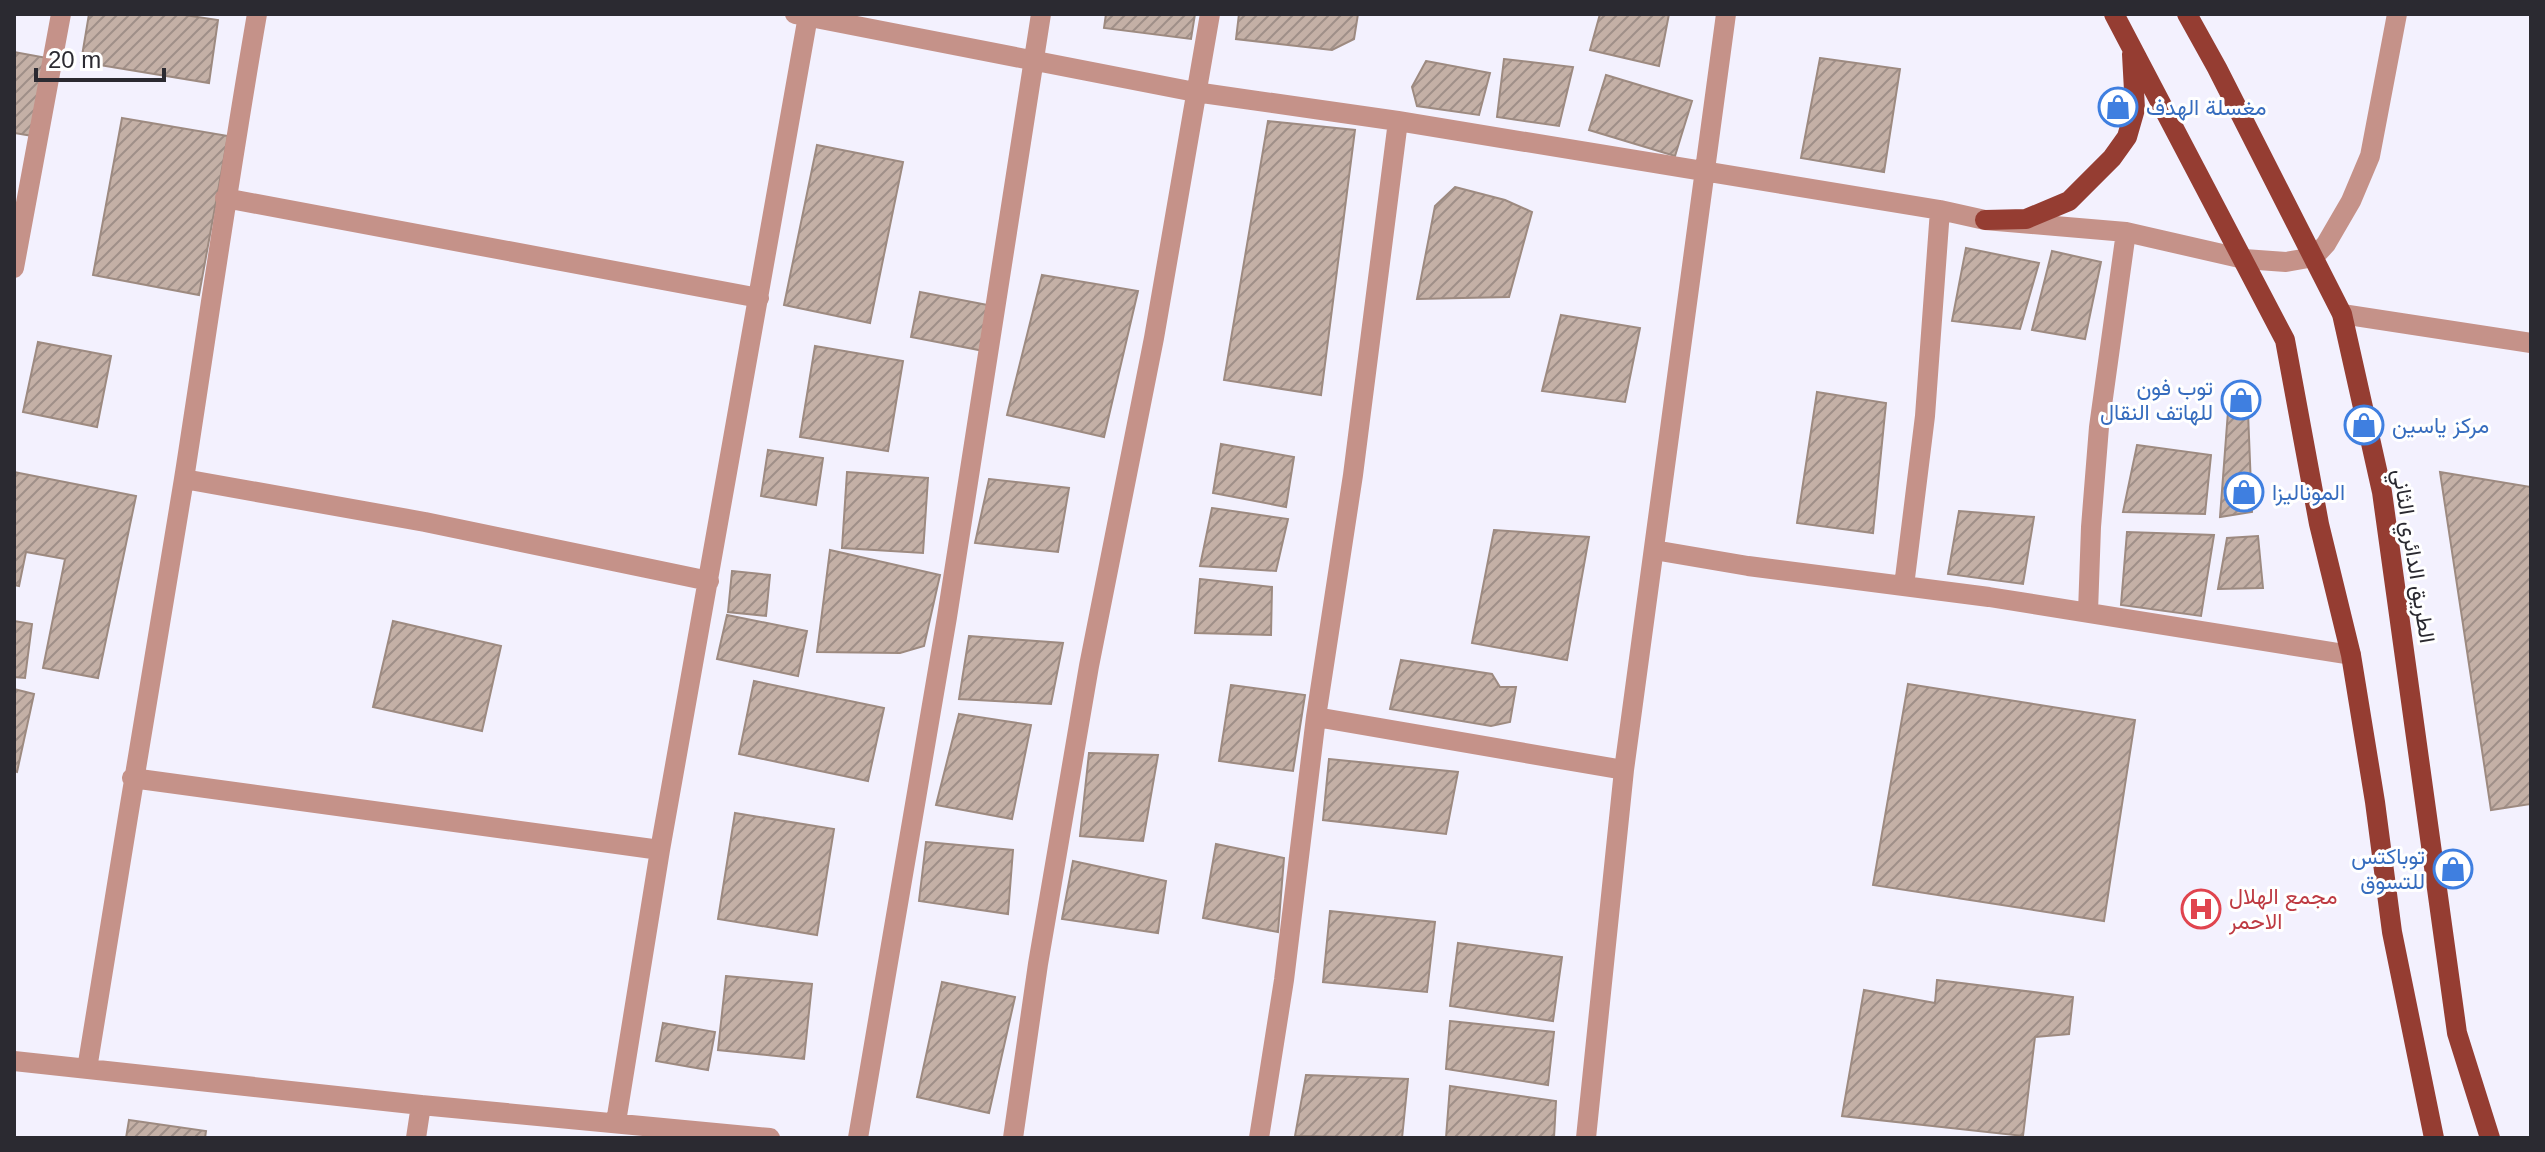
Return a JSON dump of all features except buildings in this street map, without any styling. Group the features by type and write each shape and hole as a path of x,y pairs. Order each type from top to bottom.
{"main road":[{"path":"2114,14 2285,340 2319,524 2351,655 2392,932 2434,1138"},
{"name":"الطريق الدائري الثاني","path":"2187,14 2342,314 2382,492 2457,1033 2490,1138"},
{"path":"1985,220 2026,219 2069,201 2112,158 2127,137 2135,109 2132,50"}],"street":[{"path":"14,268 61,14"},
{"path":"87,1069 257,14"},
{"path":"858,1138 947,617 1041,14"},
{"path":"1013,1138 1038,964 1089,666 1154,338 1210,14"},
{"path":"1586,1138 1624,770 1702,173 1726,14"},
{"path":"616,1122 660,850 759,298 802,15 1195,92 1398,121 1985,220 2126,232 2244,259 2286,262 2314,257 2326,244 2351,201 2370,156 2397,14"},
{"path":"1259,1138 1284,980 1316,717 1353,475 1398,121"},
{"path":"225,198 759,298"},
{"path":"1904,586 1925,416 1940,210"},
{"path":"2088,612 2099,427 2126,232"},
{"path":"2342,314 2530,339"},
{"path":"184,479 425,522 709,581"},
{"path":"1654,550 1748,566 2088,612 2351,655"},
{"path":"1316,717 1624,770"},
{"path":"132,778 660,850"},
{"path":"14,1061 421,1105 770,1138"},
{"path":"416,1138 421,1105"}],"place":[{"name":"مغسلة الهدف","path":"2118,107"},
{"name":"توب فون للهاتف النقال","path":"2241,400"},
{"name":"مركز ياسين","path":"2364,425"},
{"name":"الموناليزا","path":"2244,492"},
{"name":"توباكتس للتسوق","path":"2453,869"},
{"name":"مجمع الهلال الاحمر","path":"2201,909"}]}
